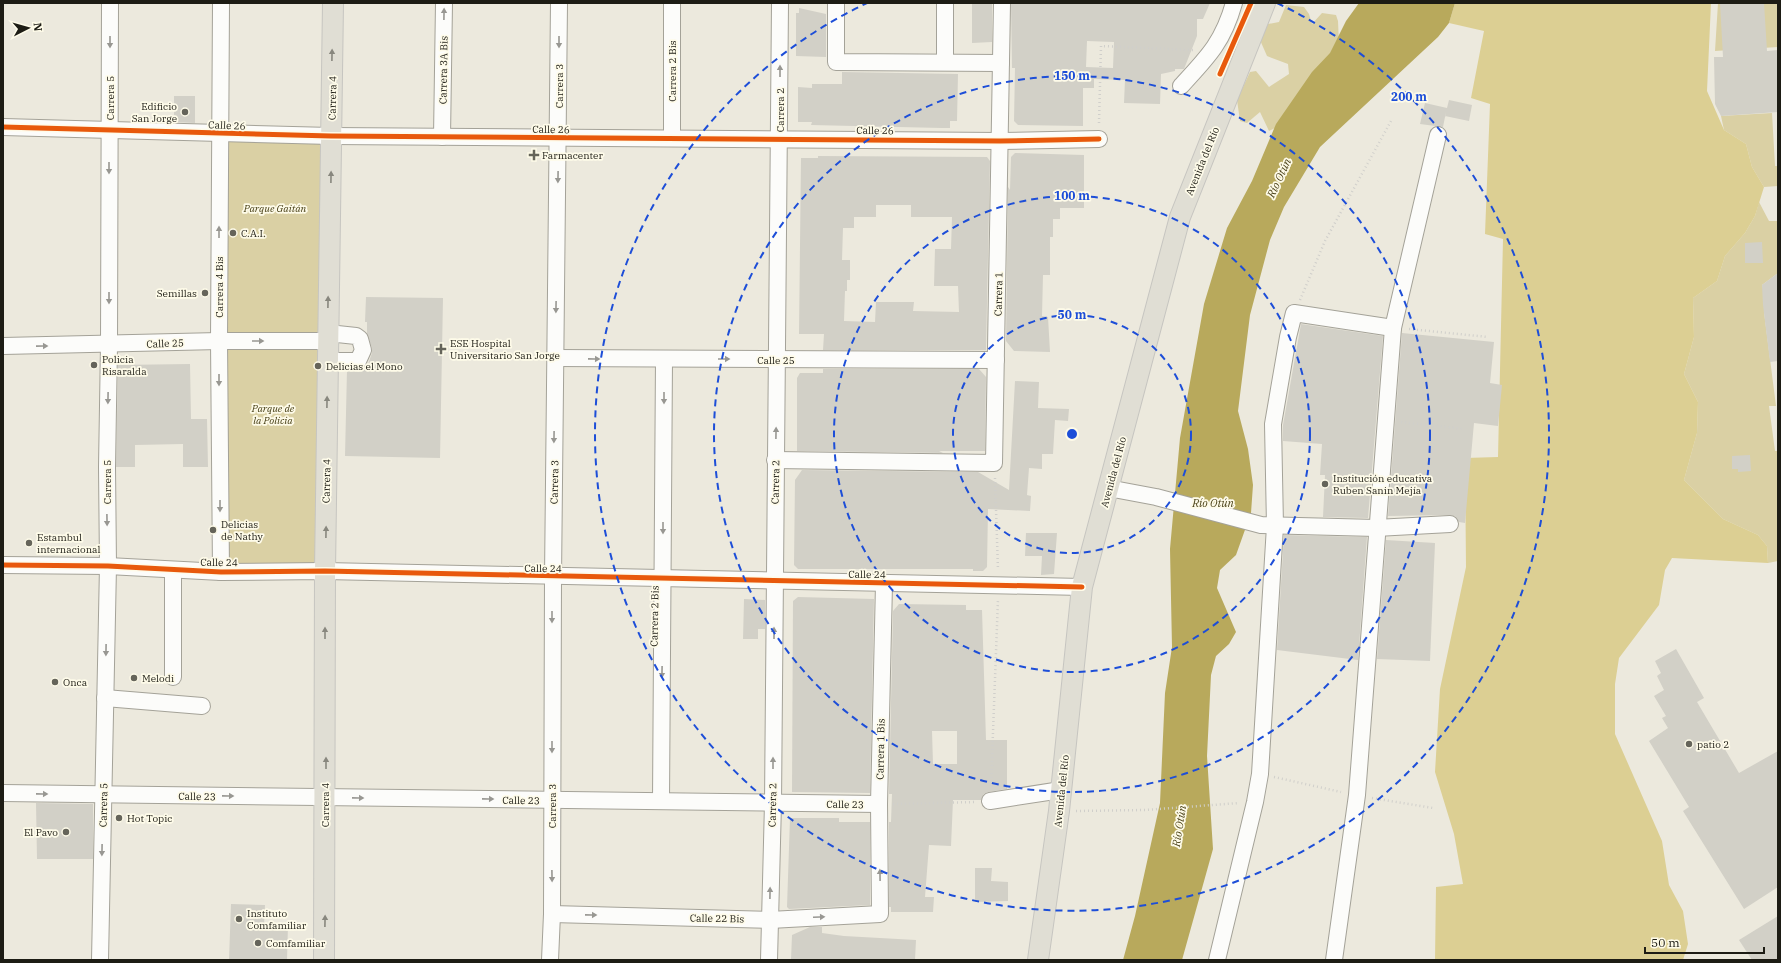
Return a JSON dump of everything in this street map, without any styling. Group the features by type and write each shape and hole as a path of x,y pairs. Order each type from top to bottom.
{"main road":[{"name":"Carrera 4","path":"324,960 326,797 325,571 333,3"},
{"name":"Avenida del Río","path":"1038,960 1059,811 1082,587 1180,217 1266,3"}],"street":[{"name":"Carrera 5","path":"100,960 108,566 107,467 109,345 110,3"},
{"name":"Carrera 4 Bis","path":"221,3 219,341 221,572"},
{"name":"Carrera 3A Bis","path":"442,136 444,3"},
{"name":"Carrera 3","path":"550,960 552,914 552,578 559,3"},
{"name":"Carrera 2 Bis","path":"672,3 672,138"},
{"name":"Carrera 2","path":"769,960 773,803 780,3"},
{"path":"836,3 836,62 1001,63"},
{"path":"945,3 945,62"},
{"name":"Carrera 1","path":"994,463 1002,3"},
{"path":"1181,86 1214,51 1228,24 1234,3"},
{"name":"Calle 26","path":"3,127 331,136 780,138 1000,141 1099,139"},
{"path":"1334,960 1358,795 1376,528 1387,420 1393,328 1438,134"},
{"path":"1216,960 1255,802 1260,774 1268,525 1273,424 1288,337 1294,313 1393,328"},
{"name":"Calle 25","path":"3,346 109,345 356,336 360,339 363,350 358,361 328,361"},
{"name":"Calle 25","path":"555,358 996,360"},
{"name":"Carrera 2 Bis","path":"661,802 664,359"},
{"path":"775,460 994,463"},
{"path":"1108,488 1156,497 1268,525 1376,528 1450,524"},
{"name":"Calle 24","path":"3,565 108,566 221,572 325,571 552,578 1082,587"},
{"path":"173,570 173,677"},
{"name":"Carrera 1 Bis","path":"880,914 879,804 884,584"},
{"path":"105,698 202,706"},
{"path":"990,801 1061,790"},
{"name":"Calle 23","path":"3,793 879,804"},
{"name":"Calle 22 Bis","path":"552,914 770,920 880,914"}],"path":[{"path":"1099,139 1101,46 1214,51"},
{"path":"1294,313 1325,241 1390,121"},
{"path":"1393,328 1488,337"},
{"path":"1387,420 1464,428"},
{"path":"990,801 998,585 994,463"},
{"path":"1059,811 1145,810 1237,803"}],"green space":[{"path":"1718,3 1778,3 1778,47 1715,51"},
{"path":"1286,5 1304,7 1309,14 1312,24 1322,13 1336,15 1338,21 1339,44 1275,128 1269,131 1260,112 1247,123 1240,121 1237,100 1250,72 1256,71 1269,87 1289,74 1288,64 1267,56 1260,40 1268,24 1279,22"},
{"path":"1772,113 1775,166 1778,166 1778,186 1764,187 1752,167 1746,144 1724,130 1721,116"},
{"path":"220,134 331,136 325,571 221,572"},
{"path":"1759,202 1769,221 1778,221 1778,273 1762,285 1770,312 1764,312 1776,406 1769,406 1775,451 1778,451 1778,561 1768,563 1767,546 1758,535 1723,519 1684,480 1697,433 1698,402 1684,374 1694,337 1693,298 1717,281 1725,256 1745,233 1755,216"}],"shaded area":[{"path":"1455,3 1711,3 1707,91 1724,130 1746,144 1752,167 1764,187 1755,216 1745,233 1725,256 1717,281 1693,298 1694,337 1684,374 1698,402 1697,433 1684,480 1723,519 1758,535 1767,546 1768,563 1672,558 1665,570 1659,605 1619,658 1615,684 1615,734 1662,841 1669,885 1683,911 1688,944 1683,960 1435,960 1436,887 1463,884 1454,834 1435,772 1440,689 1466,567 1465,458 1498,457 1503,239 1485,234 1490,104 1471,98 1484,31 1449,23"}],"water":[{"name":"Río Otún","path":"1359,3 1455,3 1449,23 1438,37 1320,147 1284,207 1270,240 1250,315 1238,411 1248,449 1253,485 1251,513 1236,555 1220,570 1217,588 1236,632 1229,644 1216,656 1211,675 1207,756 1213,849 1182,960 1123,960 1135,916 1160,803 1165,693 1172,647 1170,549 1180,438 1204,304 1227,228 1252,181 1276,124 1312,72 1330,53 1346,21"}],"building":[{"path":"972,3 992,3 992,42 972,43"},
{"path":"1011,3 1210,3 1203,19 1197,19 1197,36 1184,69 1175,69 1175,71 1161,74 1160,104 1124,103 1125,80 1094,79 1094,88 1083,88 1083,126 1018,125 1014,121 1015,68 1012,68","holes":["1087,41 1114,42 1113,68 1086,67"]},
{"path":"1720,3 1764,3 1767,51 1778,50 1778,112 1721,116 1715,104 1714,57 1723,57"},
{"path":"799,8 826,14 826,57 796,56 796,13 799,13"},
{"path":"842,72 958,74 957,121 950,121 950,128 811,125 812,122 798,122 798,87 812,88 812,84 842,84"},
{"name":"Edificio San Jorge","path":"174,96 195,96 195,123 174,122"},
{"path":"1449,100 1472,105 1469,121 1445,116 1443,127 1420,124 1425,103 1447,108"},
{"path":"1015,153 1084,155 1084,208 1060,208 1060,219 1053,219 1053,237 1050,237 1050,275 1043,275 1042,316 1048,317 1050,352 1014,351 1006,341 1008,187 1010,190 1011,157"},
{"path":"818,156 987,157 990,161 986,350 823,350 824,334 799,334 801,158 818,158","holes":["876,205 911,205 911,217 952,217 951,249 935,249 934,286 958,286 959,312 913,311 914,302 876,302 875,322 844,321 845,291 847,291 847,280 850,280 850,260 842,260 843,228 854,228 854,217 876,217"]},
{"path":"1762,242 1763,263 1745,263 1745,243"},
{"path":"1778,273 1778,361 1770,362 1762,285"},
{"path":"366,297 443,298 440,458 345,456 347,370 366,370 372,353 372,348 367,333 367,322 365,322"},
{"path":"1301,324 1383,336 1368,518 1323,517 1325,475 1320,475 1322,444 1283,441 1283,425"},
{"path":"1402,333 1494,342 1490,383 1502,385 1498,426 1474,423 1465,523 1459,522 1455,516 1450,515 1388,516"},
{"path":"190,364 191,419 207,419 208,467 183,467 183,444 135,445 135,467 116,467 118,365"},
{"path":"823,369 979,369 986,377 985,451 939,451 943,453 797,451 797,378 800,373 823,373"},
{"path":"1015,381 1039,382 1038,408 1069,409 1068,421 1055,420 1053,454 1042,454 1042,469 1029,468 1027,495 1031,496 1030,511 988,509 987,567 983,571 973,571 973,569 798,569 794,565 795,480 802,470 978,472 1009,490"},
{"path":"1750,455 1751,471 1738,472 1738,469 1732,469 1732,456"},
{"path":"1026,533 1057,533 1054,574 1041,575 1042,556 1025,556"},
{"path":"1284,535 1367,537 1358,660 1277,650"},
{"path":"1386,540 1435,543 1430,661 1377,659"},
{"path":"798,597 874,599 870,793 792,792 793,601"},
{"path":"744,599 765,600 765,629 758,629 758,639 743,639"},
{"path":"899,604 966,605 966,610 982,610 986,740 1007,740 1007,789 988,792 984,794 981,800 953,800 951,846 929,845 925,897 934,897 933,912 891,912 891,907 889,907 889,822 891,822 892,794 889,794 893,611","holes":["932,731 957,731 957,764 933,764"]},
{"path":"1676,649 1704,698 1697,702 1739,773 1778,751 1778,887 1744,909 1683,811 1689,807 1649,741 1668,728 1662,718 1666,716 1654,696 1664,690 1657,676 1661,673 1655,661"},
{"name":"El Pavo","path":"36,803 93,804 93,859 37,859"},
{"path":"790,818 839,818 839,822 870,822 870,905 789,909 787,907"},
{"path":"975,868 992,868 991,881 1008,882 1008,901 975,902"},
{"name":"Comfamiliar","path":"231,904 265,905 264,925 288,925 287,960 229,960"},
{"path":"1778,916 1778,960 1752,960 1739,940"},
{"path":"810,927 822,927 822,933 844,936 916,940 915,960 791,960 792,935"}],"cycle path":[{"path":"1220,74 1251,3"},
{"path":"3,127 331,136 1000,141 1099,139"},
{"path":"3,565 108,566 221,572 325,571 1082,587"}],"place":[{"name":"Edificio San Jorge","path":"185,112"},
{"name":"Farmacenter","path":"534,155"},
{"name":"C.A.I.","path":"233,233"},
{"name":"Semillas","path":"205,293"},
{"name":"ESE Hospital Universitario San Jorge","path":"441,349"},
{"name":"Policia Risaralda","path":"94,365"},
{"name":"Delicias el Mono","path":"318,366"},
{"name":"Institución educativa Ruben Sanin Mejía","path":"1325,484"},
{"name":"Delicias de Nathy","path":"213,530"},
{"name":"Estambul internacional","path":"29,543"},
{"name":"Melodi","path":"134,678"},
{"name":"Onca","path":"55,682"},
{"name":"patio 2","path":"1689,744"},
{"name":"Hot Topic","path":"119,818"},
{"name":"El Pavo","path":"66,832"},
{"name":"Instituto Comfamiliar","path":"239,919"},
{"name":"Comfamiliar","path":"258,943"}],"park label":[{"name":"Parque Gaitán","path":"275,208"},
{"name":"Parque de la Policia","path":"273,414"}]}
